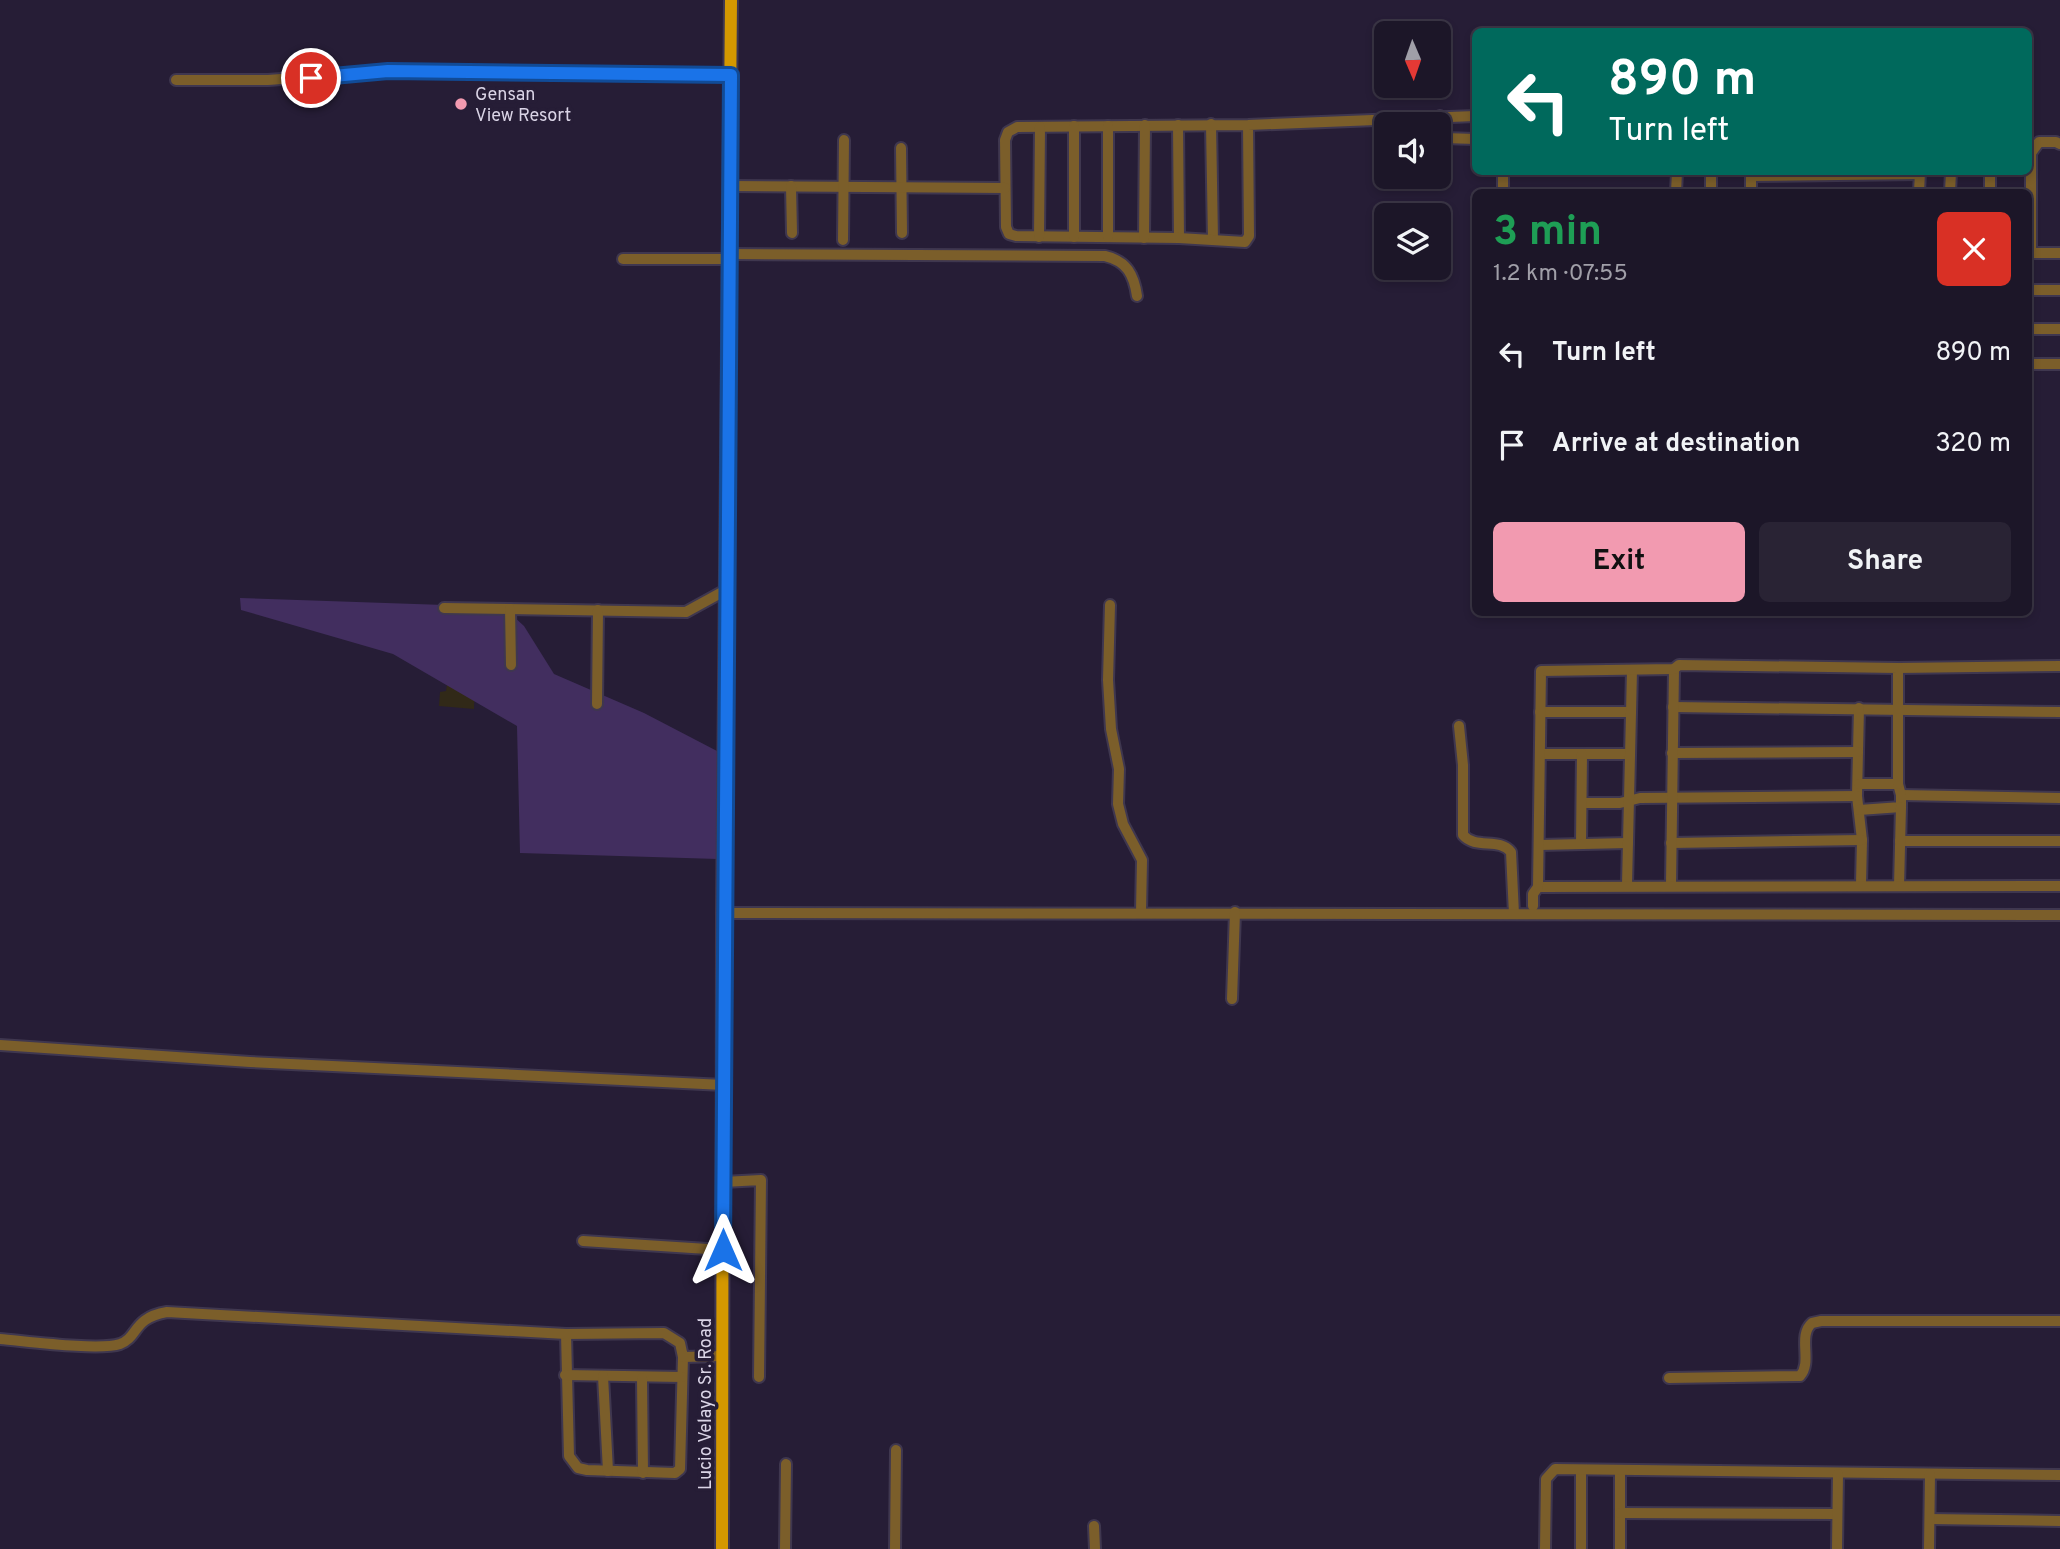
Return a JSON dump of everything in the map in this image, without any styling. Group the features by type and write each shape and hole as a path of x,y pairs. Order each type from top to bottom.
{"main road":[{"name":"Lucio Velayo Sr. Road","path":"722,1549 723,913 733,186 731,0"}],"street":[{"path":"177,80 268,80 388,71 731,75"},
{"path":"1451,116 1472,116"},
{"path":"1248,125 1249,236 1243,242 1144,237 1039,237 1009,234 1006,228 1006,135 1017,127 1248,125 1374,119"},
{"path":"1211,124 1213,240"},
{"path":"1144,237 1145,125"},
{"path":"1178,125 1179,238"},
{"path":"1039,237 1040,127"},
{"path":"1073,237 1074,127"},
{"path":"1108,127 1108,237"},
{"path":"1451,138 1472,139"},
{"path":"842,240 844,140"},
{"path":"2032,152 2039,142 2056,142 2060,145"},
{"path":"901,148 902,233"},
{"path":"733,186 1005,188"},
{"path":"791,186 792,233"},
{"path":"2032,253 2060,253"},
{"path":"623,258 732,255 1105,256 1114,258 1131,272 1137,296"},
{"path":"2032,290 2060,289"},
{"path":"2032,329 2060,329"},
{"path":"2032,364 2060,364"},
{"path":"444,608 686,612 726,590"},
{"path":"1110,605 1108,680 1111,729 1119,769 1118,804 1122,824 1142,860 1141,912"},
{"path":"510,609 511,665"},
{"path":"597,704 598,610"},
{"path":"1534,906 1533,894 1538,887 1541,671 1674,669 1679,665 1898,668 2060,666"},
{"path":"1898,668 1899,886"},
{"path":"1671,885 1674,669"},
{"path":"1627,885 1632,670"},
{"path":"1673,707 2060,712"},
{"path":"1859,708 1861,884"},
{"path":"1540,712 1631,712"},
{"path":"1459,726 1463,773 1463,835 1472,842 1501,844 1511,852 1514,914"},
{"path":"1672,753 1858,752"},
{"path":"1540,754 1630,754"},
{"path":"1581,844 1582,754"},
{"path":"1582,803 1858,790 1900,795 2060,798"},
{"path":"1859,810 1900,795"},
{"path":"1671,843 1862,840"},
{"path":"1900,841 2060,841"},
{"path":"1539,845 1628,843"},
{"path":"1538,887 1861,884 2060,886"},
{"path":"1232,999 1235,912"},
{"path":"723,913 2060,915"},
{"path":"0,1045 250,1062 724,1085"},
{"path":"723,1182 761,1180 758,1377"},
{"path":"583,1241 723,1250"},
{"path":"0,1339 106,1347 128,1339 145,1319 167,1312 566,1334 664,1333 680,1343 683,1357 680,1469 675,1473 643,1473 578,1468 569,1456 566,1334"},
{"path":"1669,1378 1800,1376 1804,1371 1806,1331 1812,1323 1821,1321 2060,1321"},
{"path":"683,1357 722,1356"},
{"path":"565,1374 682,1377"},
{"path":"603,1376 608,1471"},
{"path":"642,1378 643,1473"},
{"path":"895,1549 896,1450"},
{"path":"785,1549 786,1464"},
{"path":"1545,1549 1546,1479 1555,1469 2060,1475"},
{"path":"1581,1470 1581,1549"},
{"path":"1620,1471 1620,1549"},
{"path":"1837,1549 1838,1474"},
{"path":"1929,1549 1930,1474"},
{"path":"1620,1513 1837,1514"},
{"path":"1930,1519 2060,1521"},
{"path":"1094,1526 1095,1549"}],"shaded area":[{"path":"240,598 503,607 524,626 554,674 644,713 717,751 718,859 520,853 517,726 393,654 241,610"},
{"path":"448,678 475,680 474,709 439,706 440,692 446,691"}],"waterway":[{"path":"735,190 735,250"},
{"path":"730,908 735,257"},
{"path":"729,1101 730,920"}],"place":[{"name":"Gensan View Resort","path":"461,104"}],"route":[{"path":"311,78 388,71 731,75 723,913 723,1250"}]}
